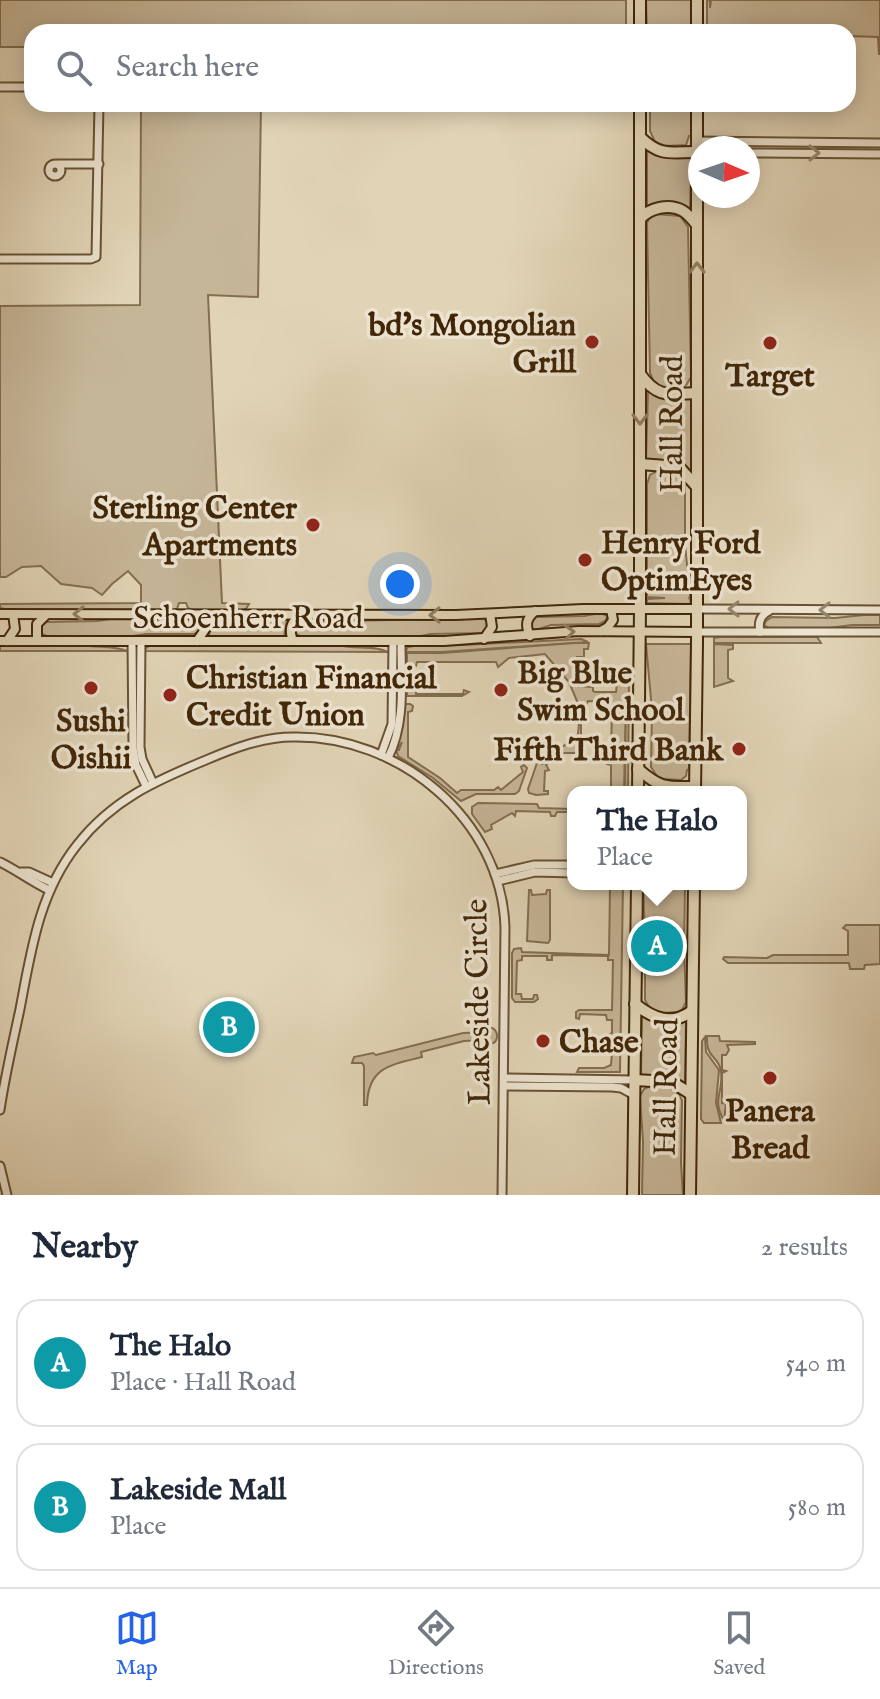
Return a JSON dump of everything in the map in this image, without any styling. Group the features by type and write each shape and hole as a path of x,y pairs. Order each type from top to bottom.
{"highway":[{"path":"640,0 640,24"},
{"path":"697,0 697,24"},
{"name":"Hall Road","path":"638,786 640,112"},
{"name":"Hall Road","path":"697,112 698,136"},
{"path":"640,137 661,152 688,150"},
{"path":"640,219 651,210 675,208 683,210 697,225"},
{"name":"Hall Road","path":"695,786 697,208"},
{"path":"640,374 657,392 697,393"},
{"path":"640,464 679,467 697,487"},
{"path":"638,769 660,786"},
{"name":"Hall Road","path":"633,1195 636,890"},
{"name":"Hall Road","path":"690,1195 694,890"},
{"path":"635,1004 654,1018 681,1018 692,1011"},
{"path":"634,1080 672,1082 691,1094"}],"main road":[{"path":"601,631 613,620 611,609"},
{"name":"Schoenherr Road","path":"0,614 490,614 536,610 697,609"},
{"path":"530,636 527,622 536,610"},
{"path":"4,641 15,629 13,614"},
{"path":"37,641 37,624 46,614"},
{"path":"483,640 491,631 490,614"},
{"path":"197,641 206,628 201,615"},
{"path":"293,641 290,629 299,615"},
{"name":"Schoenherr Road","path":"4,641 483,640 601,631 697,632"}],"street":[{"path":"0,87 24,87"},
{"path":"0,259 96,257 99,112"},
{"path":"771,142 771,153"},
{"path":"760,143 880,143"},
{"path":"856,154 858,146 863,143"},
{"path":"760,153 880,154"},
{"path":"62,167 99,164"},
{"name":"Schoenherr Road","path":"697,609 880,610"},
{"path":"760,632 761,617 771,609"},
{"name":"Schoenherr Road","path":"697,632 880,632"},
{"path":"136,641 133,748 136,765 150,784"},
{"path":"384,756 392,724 397,641"},
{"name":"Lakeside Circle","path":"0,1110 38,920 51,886 70,855 97,823 120,803 150,784 244,745 280,738 331,739 384,756 437,790 460,812 481,840 496,877 505,927 502,1195"},
{"path":"0,862 21,872 26,878 51,886"},
{"path":"496,877 522,867 567,865"},
{"path":"496,877 535,872 567,873"},
{"path":"504,1082 634,1080"},
{"path":"504,1082 612,1087 634,1095"},
{"path":"0,1166 7,1195"}],"shaded area":[{"path":"0,0 626,0 626,24 24,24 24,47 0,47"},
{"path":"646,0 691,0 691,24 647,24"},
{"path":"707,0 710,0 710,8 711,0 880,0 880,54 878,37 856,36 856,24 707,24"},
{"path":"141,112 261,112 258,297 208,295 222,603 249,604 242,610 193,610 186,603 179,603 173,610 0,608 0,604 141,603 141,585 128,571 102,595 92,588 61,584 41,566 22,567 6,577 0,577 0,306 140,305"},
{"path":"650,112 691,112 691,136 688,136 686,145 665,146 655,142 650,131"},
{"path":"647,149 658,156 688,157 690,211 656,204 647,206"},
{"path":"650,216 680,216 688,227 691,377 684,387 663,388 654,382 650,373 647,223"},
{"path":"648,391 661,398 691,398 691,471 678,462 646,460"},
{"path":"657,471 674,473 685,484 689,604 647,603 647,599 665,598 647,597 647,484 650,475"},
{"path":"600,613 608,616 599,624 531,628 530,622 536,617"},
{"path":"880,615 880,625 769,628 764,625 772,617"},
{"path":"481,618 489,625 482,633 416,637 301,637 294,632 295,625 302,622"},
{"path":"195,619 202,628 194,634 126,637 47,636 40,630 45,622"},
{"path":"211,619 287,620 284,637 209,637"},
{"path":"817,637 821,643 714,643 714,638"},
{"path":"581,639 588,642 405,652 408,647 414,646"},
{"path":"589,643 588,649 584,649 584,657 577,657 577,686 593,687 595,692 616,692 618,674 624,671 629,675 628,786 625,786 626,694 624,786 611,786 611,765 607,764 607,759 611,758 612,706 606,702 588,701 586,706 579,706 569,682 545,654 509,658 498,667 496,662 417,662 412,667 412,689 416,690 416,694 469,692 462,696 407,696 407,653"},
{"path":"646,644 691,644 689,769 681,780 659,779 651,767 652,710"},
{"path":"714,644 733,645 733,649 728,650 728,678 733,681 714,687"},
{"path":"0,645 82,645 127,651 0,651"},
{"path":"152,645 343,646 388,652 144,651"},
{"path":"406,704 413,706 412,711 408,712 408,757 457,793 498,787 501,790 523,772 521,767 524,765 527,768 519,791 515,794 476,794 461,801 433,778 398,756 396,749 399,750 402,742 396,747"},
{"path":"580,712 586,715 581,717 581,752 585,753 585,757 580,758 579,753 562,753 562,758 556,762 552,759 546,765 549,770 545,771 544,791 548,794 529,793 537,763 542,764 578,734"},
{"path":"478,803 537,804 539,808 567,809 567,812 557,812 551,816 550,812 516,811 515,816 512,813 485,832 472,814 472,807"},
{"path":"529,890 532,895 546,894 550,890 548,943 527,941"},
{"path":"610,890 623,890 620,1072 577,1072 579,1068 611,1065 612,1052 607,1051 612,1049 612,1037 608,1035 612,1033 612,1020 607,1020 606,1015 580,1014 579,1019 576,1012 612,1010 613,960 608,960 608,956 552,955 552,960 547,960 547,956 522,956 522,960 517,961 516,994 521,994 522,999 533,999 537,995 538,999 534,1002 515,1002 512,998 512,953 514,949 521,948 522,952 609,955"},
{"path":"643,890 685,890 686,1002 681,1012 659,1013 650,1009 645,1000"},
{"path":"846,925 880,925 880,964 850,969 849,963 728,963 723,959 848,955 848,931 843,928"},
{"path":"642,1015 655,1022 686,1021 685,1083 672,1077 641,1076"},
{"path":"490,1027 497,1036 493,1043 487,1040 464,1041 421,1052 422,1057 382,1070 371,1083 367,1105 364,1105 364,1066 362,1063 352,1063 354,1057 376,1055 463,1033 491,1032"},
{"path":"707,1036 719,1036 720,1041 755,1042 727,1045 729,1050 722,1055 722,1070 726,1071 722,1073 722,1103 726,1104 724,1121 718,1106 721,1071 707,1044"},
{"path":"705,1037 706,1052 719,1070 716,1103 721,1123 704,1123 701,1119 702,1041"},
{"path":"648,1087 672,1088 682,1100 683,1195 642,1195 640,1096"}],"place":[{"name":"bd's Mongolian Grill","path":"592,342"},
{"name":"Target","path":"770,343"},
{"name":"Sterling Center Apartments","path":"313,525"},
{"name":"Henry Ford OptimEyes","path":"585,560"},
{"name":"Sushi Oishii","path":"91,688"},
{"name":"Big Blue Swim School","path":"501,690"},
{"name":"Christian Financial Credit Union","path":"170,695"},
{"name":"Fifth Third Bank","path":"739,749"},
{"name":"The Halo","path":"657,946"},
{"name":"Lakeside Mall","path":"229,1027"},
{"name":"Chase","path":"543,1041"},
{"name":"Panera Bread","path":"770,1078"}]}
